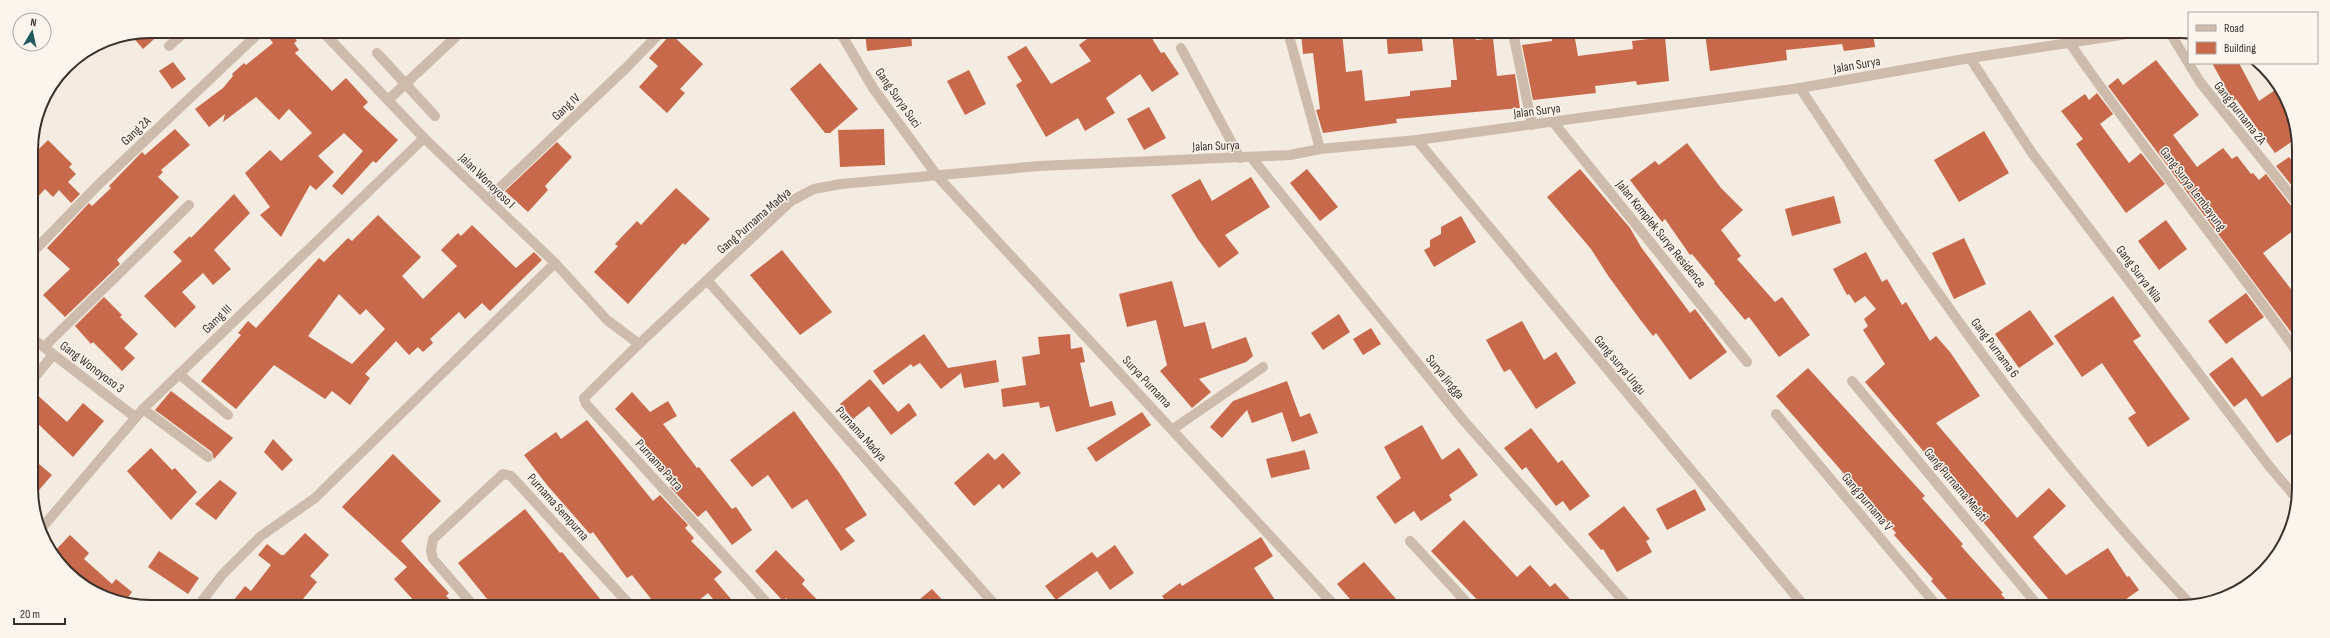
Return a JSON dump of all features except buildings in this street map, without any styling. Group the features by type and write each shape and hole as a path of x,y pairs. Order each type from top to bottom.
{"street":[{"path":"169,46 178,38"},
{"name":"Gang 2A","path":"38,247 99,184 254,38"},
{"name":"Jalan Wonoyoso I","path":"332,38 424,138 555,263 607,320 639,344"},
{"path":"388,100 454,38"},
{"name":"Gang IV","path":"488,199 628,67 655,38"},
{"name":"Gang Surya Suci","path":"844,38 873,88 938,176"},
{"path":"1290,38 1320,149"},
{"path":"1514,38 1532,125"},
{"name":"Jalan Surya","path":"938,176 1039,166 1290,155 1320,149 1417,140 1554,123 1800,88 1970,58 2098,38"},
{"name":"Gang purnama 2A","path":"2173,38 2188,62"},
{"name":"Gang Surya Lembayung","path":"2069,42 2104,94 2176,186 2292,345"},
{"path":"1181,48 1240,158"},
{"path":"377,53 435,116"},
{"name":"Gang Surya Nila","path":"1970,58 2036,160 2292,493"},
{"name":"Gang purnama 2A","path":"2189,64 2200,82 2292,198"},
{"name":"Gang Purnama 6","path":"1800,88 1938,294 2028,414 2142,552 2186,600"},
{"name":"Jalan Komplek Surya Residence","path":"1554,123 1747,362"},
{"name":"Gamg III","path":"45,524 135,417 424,138"},
{"name":"Gang surya Ungu","path":"1417,140 1799,600"},
{"name":"Surya Jingga","path":"1251,157 1464,421 1623,600"},
{"name":"Gang Purnama Madya","path":"639,344 791,201 814,189 840,184 938,176"},
{"name":"Surya Purnama","path":"938,176 1330,600"},
{"path":"44,347 189,205"},
{"path":"203,600 222,575 261,536 316,498 555,263"},
{"name":"Purnama Madya","path":"707,280 991,600"},
{"name":"Gang Wonoyoso 3","path":"38,342 135,417"},
{"name":"Purnama Patra","path":"639,344 596,384 584,398 586,404 764,600"},
{"path":"38,373 53,355"},
{"path":"1173,429 1263,367"},
{"path":"179,374 228,415"},
{"name":"Gang Purnama Melati","path":"1852,381 2033,600"},
{"path":"143,409 208,457"},
{"name":"Gang purnama V","path":"1776,414 1933,600"},
{"name":"Purnama Sempurna","path":"469,600 433,559 433,539 503,474 511,476 625,600"},
{"path":"1410,541 1464,600"}]}
